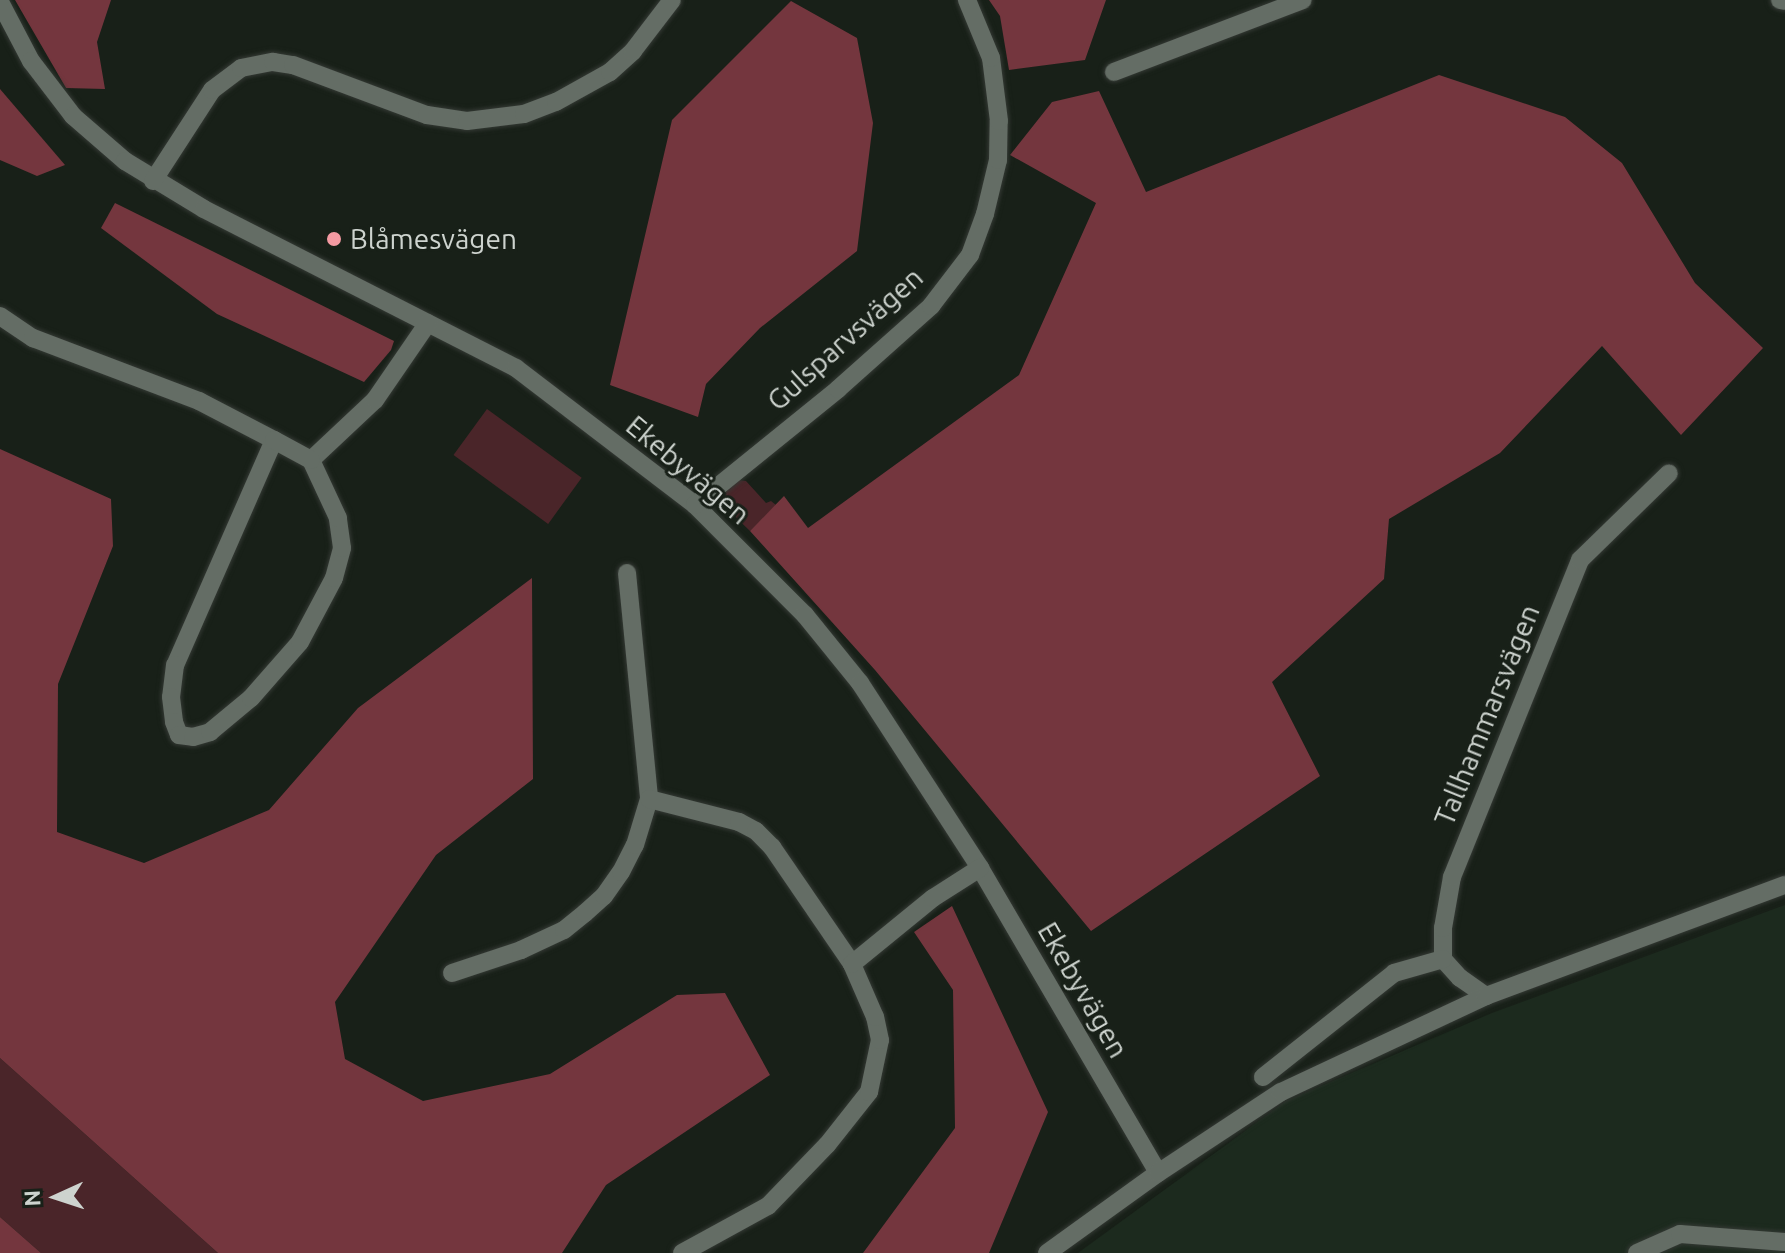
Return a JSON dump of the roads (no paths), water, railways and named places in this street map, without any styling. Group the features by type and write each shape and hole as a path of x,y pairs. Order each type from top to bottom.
{"street":[{"path":"153,181 212,90 241,68 273,62 293,65 427,115 467,121 524,114 556,102 610,72 633,51 672,0"},
{"name":"Gulsparvsvägen","path":"695,505 838,389 931,306 970,255 998,160 999,121 991,58 967,0"},
{"path":"1114,72 1300,0"},
{"name":"Ekebyvägen","path":"0,2 31,61 73,116 125,161 153,181 516,368 695,505 805,615 860,683 980,868 1158,1173"},
{"path":"0,316 33,338 199,401 274,440 311,460 338,518 342,548 334,578 300,642 251,698 210,732 193,737 179,735 171,697 175,665 274,440"},
{"path":"311,460 375,400 428,323"},
{"name":"Tallhammarsvägen","path":"1443,959 1443,928 1452,877 1580,560 1669,473"},
{"path":"452,973 521,950 564,930 604,896 635,845 649,799 635,593 627,573"},
{"path":"649,799 739,822 756,831 772,847 852,964 875,1017 880,1040 869,1092 827,1145 768,1206 682,1253"},
{"path":"852,964 933,898 980,868"},
{"path":"1047,1253 1158,1173 1281,1092 1486,996 1785,885"},
{"path":"1263,1077 1394,973 1443,959 1460,978 1486,996"},
{"path":"1637,1253 1680,1234 1785,1242"}],"place":[{"name":"Blåmesvägen","path":"334,239"}]}
